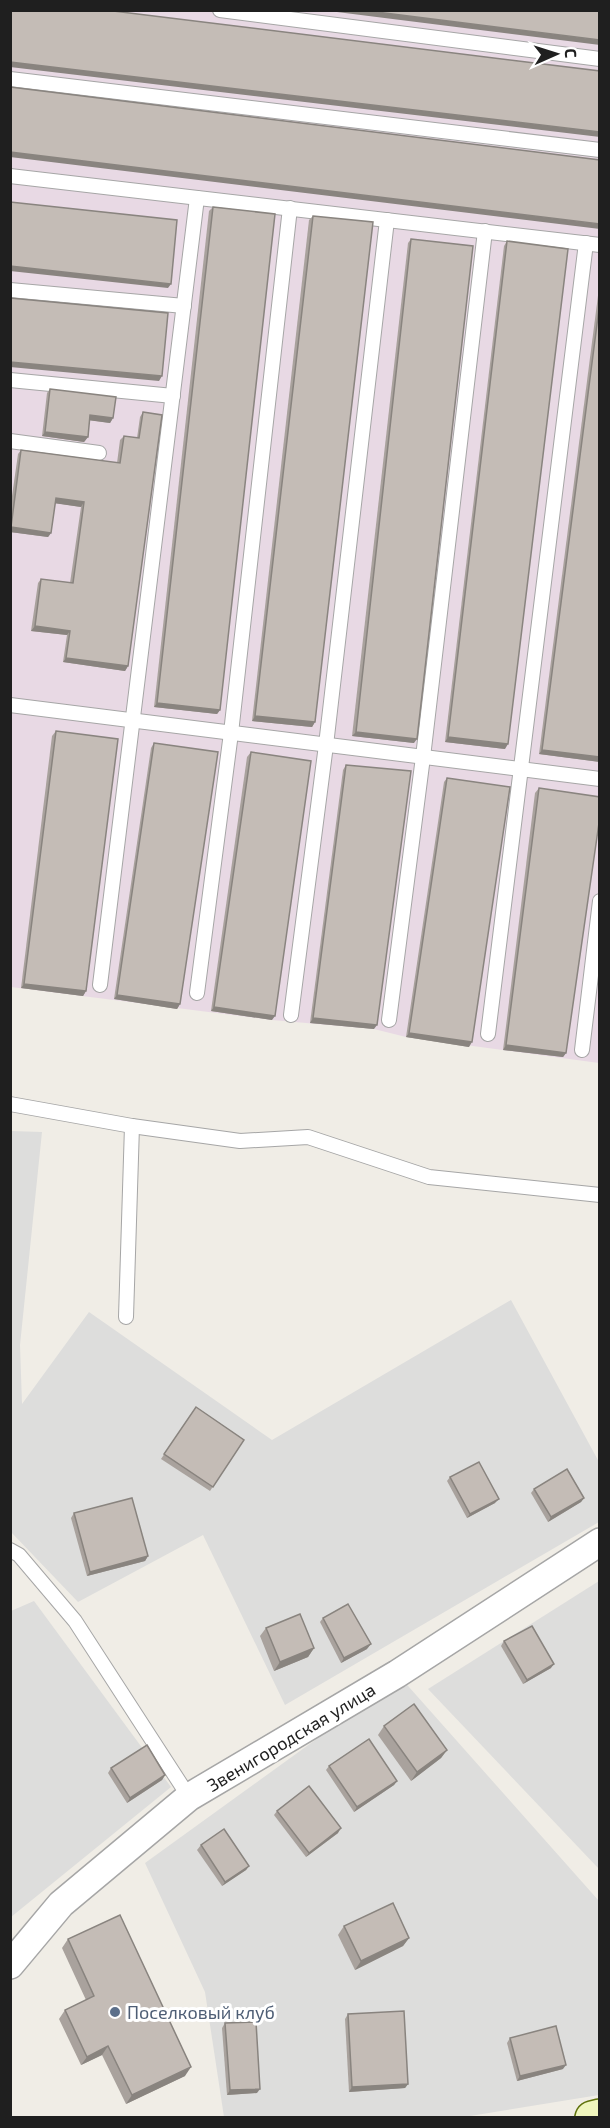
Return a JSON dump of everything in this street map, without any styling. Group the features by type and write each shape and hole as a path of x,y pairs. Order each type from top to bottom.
{"street":[{"name":"Звенигородская улица","path":"10,1965 61,1904 189,1797 397,1674 600,1542"},
{"path":"592,2118 600,2116"}],"lane":[{"path":"220,10 600,59"},
{"path":"10,79 600,150"},
{"path":"10,176 593,244 520,769 488,1034"},
{"path":"100,985 197,198"},
{"path":"197,993 231,733 290,208"},
{"path":"291,1015 326,745 387,220"},
{"path":"389,1020 423,757 485,231"},
{"path":"10,290 184,306"},
{"path":"10,380 173,396"},
{"path":"10,441 99,453"},
{"path":"10,705 600,779"},
{"path":"582,1050 600,902"},
{"path":"10,1104 132,1126 240,1142 308,1137 429,1177 600,1196"},
{"path":"126,1317 132,1126"},
{"path":"10,1550 19,1555 75,1621 189,1797"}],"shaded area":[{"path":"570,10 599,14 599,1063 406,1037 374,1029 272,1020 11,987 11,11"},
{"path":"11,1131 42,1132 20,1345 22,1404 89,1312 272,1440 511,1300 599,1462 599,1522 285,1705 203,1535 78,1602 11,1532"},
{"path":"599,1581 599,1869 428,1689"},
{"path":"34,1601 171,1787 11,1917 11,1611"},
{"path":"401,1678 599,1901 599,2095 464,2117 224,2117 205,1992 145,1863"}],"building":[{"path":"10,10 105,10 600,71 600,132 10,62"},
{"path":"361,10 600,10 600,40"},
{"path":"10,87 600,160 600,224 10,152"},
{"path":"10,202 177,220 171,284 10,266"},
{"path":"213,207 275,214 220,710 157,703"},
{"path":"313,216 373,222 315,722 255,716"},
{"path":"411,239 473,246 417,739 356,732"},
{"path":"507,241 568,249 508,744 448,737"},
{"path":"10,298 168,313 162,376 10,362"},
{"path":"600,301 600,757 542,750"},
{"path":"50,389 116,397 113,418 90,415 88,437 45,432"},
{"path":"143,412 162,415 128,666 66,658 70,631 35,626 41,579 73,583 84,502 56,498 51,533 11,527 21,450 120,463 124,436 139,438"},
{"path":"56,731 118,739 86,991 24,984"},
{"path":"154,743 218,752 180,1004 117,995"},
{"path":"251,752 311,761 275,1016 214,1007"},
{"path":"346,765 411,771 377,1025 313,1018"},
{"path":"447,778 510,787 472,1042 409,1033"},
{"path":"539,788 600,797 600,816 566,1053 506,1045"},
{"path":"196,1407 244,1440 213,1487 164,1454"},
{"path":"479,1462 499,1499 470,1514 450,1477"},
{"path":"567,1469 584,1498 551,1517 534,1489"},
{"path":"132,1498 148,1556 90,1572 74,1513"},
{"path":"348,1604 371,1644 344,1658 323,1618"},
{"path":"300,1614 314,1648 280,1662 266,1628"},
{"path":"532,1626 554,1664 527,1680 504,1641"},
{"path":"414,1704 447,1750 417,1772 384,1726"},
{"path":"369,1739 397,1781 357,1807 329,1766"},
{"path":"147,1745 165,1775 130,1798 111,1768"},
{"path":"309,1786 341,1828 309,1853 277,1811"},
{"path":"224,1829 249,1866 225,1882 201,1845"},
{"path":"393,1903 409,1938 361,1961 344,1926"},
{"name":"Поселковый клуб","path":"120,1915 191,2067 132,2095 108,2046 87,2057 65,2010 94,1996 68,1939"},
{"path":"404,2011 408,2084 352,2087 348,2014"},
{"path":"256,2022 260,2089 230,2090 225,2023"},
{"path":"556,2026 566,2065 520,2076 510,2038"}],"place":[{"name":"Поселковый клуб","path":"115,2012"}]}
